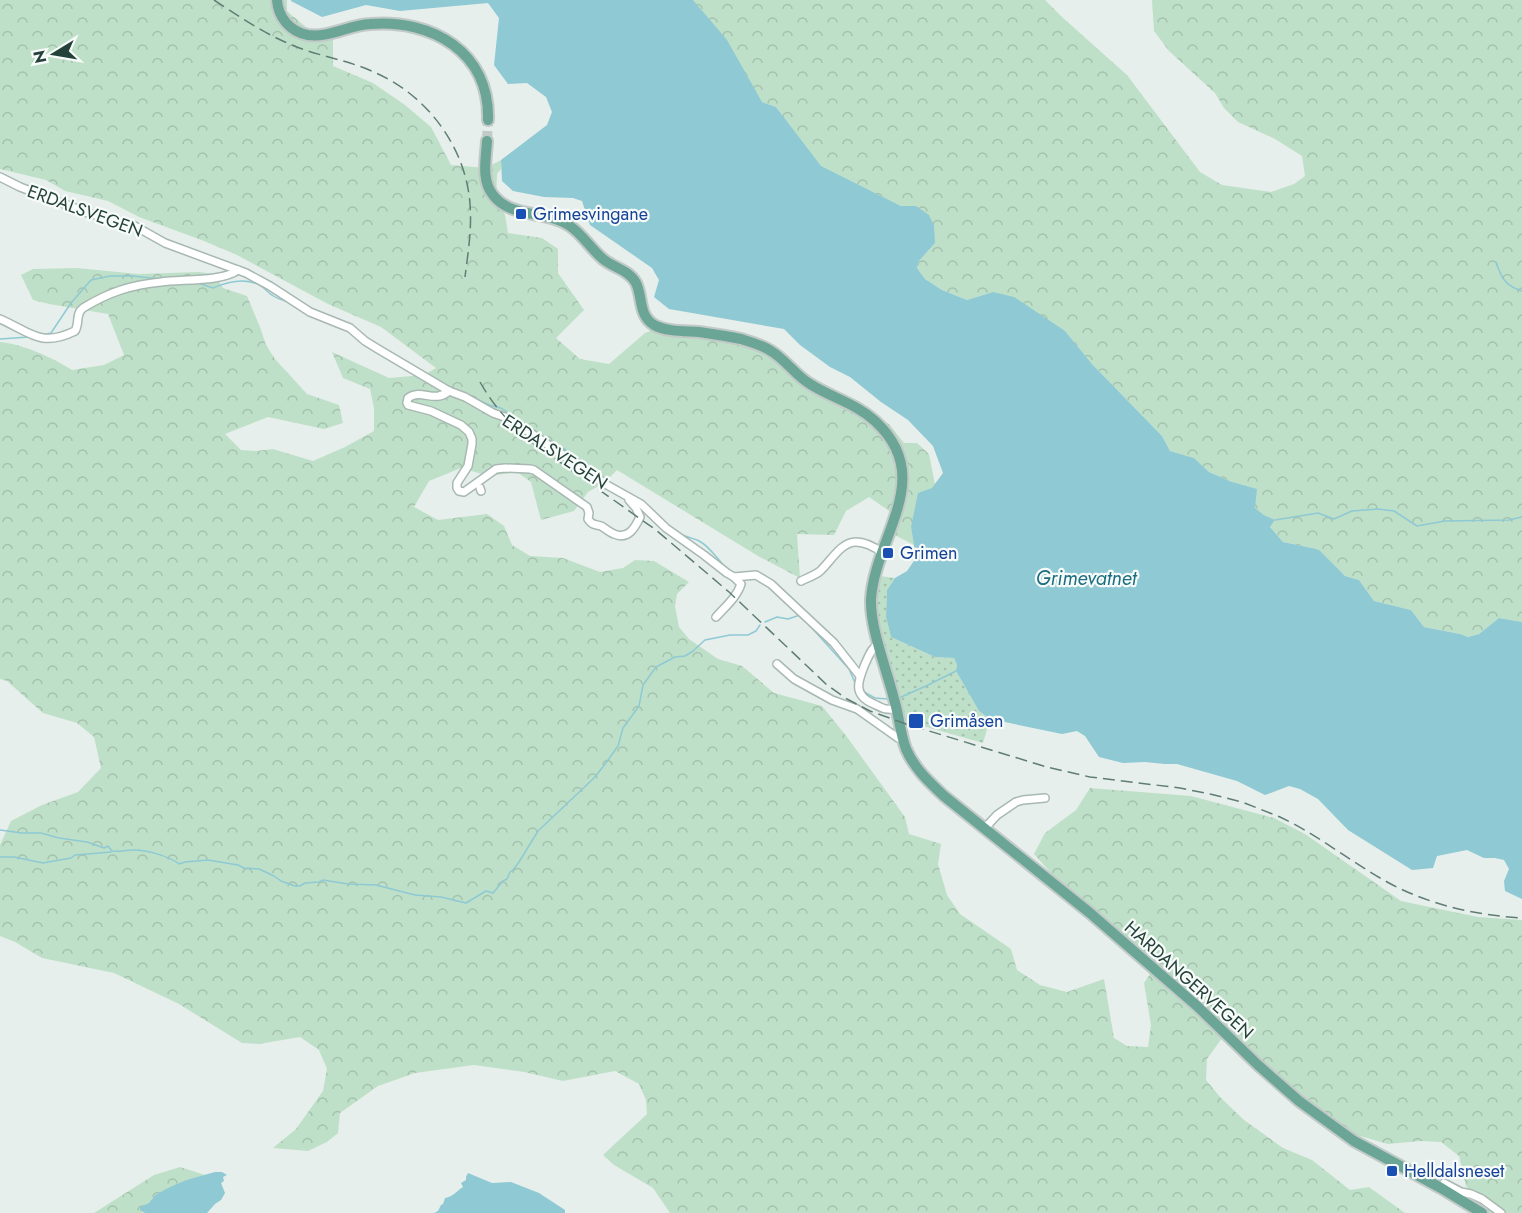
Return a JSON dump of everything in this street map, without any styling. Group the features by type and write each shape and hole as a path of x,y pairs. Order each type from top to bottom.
{"main road":[{"path":"277,0 279,11 285,22 294,30 308,35 323,35 356,26 379,23 411,27 442,37 458,47 477,70 487,99 488,120"},
{"name":"HARDANGERVEGEN","path":"487,141 485,173 488,186 494,196 507,207 571,226 602,258 633,278 642,309 651,323 669,329 718,335 762,346 778,355 802,379 854,405 878,423 891,439 899,455 903,480 902,490 898,511 874,580 871,601 873,620 906,749 923,775 944,796 1090,913 1190,1000 1299,1101 1354,1142 1480,1207"}],"street":[{"name":"ERDALSVEGEN","path":"0,177 88,213 133,225 165,243 238,270 264,282 310,312 350,328 378,349 449,391 510,419 607,485 641,504 666,528 734,577"},
{"path":"0,319 36,337 57,336 75,331 78,312 83,308 120,289 160,282 209,278 238,270"},
{"name":"ERDALSVEGEN","path":"449,391 437,397 414,394 408,398 407,403 412,407 431,411 461,425 469,432 472,444 468,466 457,483 459,491 464,492 496,469 534,470 586,507 589,513 588,519 592,524 602,526 618,535 632,531 640,517 629,498"},
{"path":"801,581 820,571 837,552 850,543 861,542 883,553"},
{"path":"734,577 756,575 773,586 834,643 859,682 861,697 867,702 885,710 895,701"},
{"path":"716,617 740,588 741,584 734,577"},
{"path":"859,682 871,651 879,644"},
{"path":"777,664 794,679 832,700 857,709 898,738 903,737"},
{"path":"984,829 997,815 1016,802 1045,798"},
{"path":"1444,1183 1461,1192 1471,1194 1480,1207 1501,1213"}],"green space":[{"path":"0,0 287,0 287,11 313,33 333,40 333,66 373,83 405,105 431,127 451,165 486,168 501,160 501,169 497,174 496,201 505,215 508,233 542,238 558,249 558,273 584,310 556,338 580,359 609,364 645,333 661,327 744,334 766,341 821,385 889,424 904,443 917,443 929,454 935,485 911,527 914,545 889,532 895,515 869,497 846,511 834,535 797,534 800,578 758,556 617,470 604,483 588,492 574,511 541,520 531,482 517,472 489,476 461,468 429,481 414,507 438,520 487,514 504,526 512,545 530,556 563,558 600,572 623,568 635,560 654,561 689,582 677,594 675,606 679,627 689,639 718,659 742,666 774,693 822,706 905,817 909,834 941,844 938,864 947,895 960,914 1011,949 1017,970 1040,985 1067,992 1104,979 1114,1038 1127,1046 1148,1047 1151,1025 1144,983 1154,968 1066,890 1034,854 1045,833 1076,810 1090,788 1191,796 1274,818 1305,834 1401,901 1478,917 1522,920 1522,1213 1488,1213 1466,1186 1459,1156 1441,1142 1388,1144 1353,1134 1336,1121 1307,1106 1225,1034 1207,1059 1206,1080 1221,1098 1244,1120 1283,1148 1312,1160 1350,1190 1369,1187 1405,1213 670,1213 653,1188 614,1165 603,1155 647,1114 646,1100 639,1084 615,1071 563,1081 524,1072 474,1065 415,1073 378,1086 340,1113 338,1133 327,1142 308,1151 273,1148 296,1129 323,1091 327,1069 319,1050 300,1037 259,1044 242,1043 179,1004 114,973 42,958 0,936 0,845 11,821 42,805 78,792 101,768 94,737 77,723 43,713 7,681 0,679 0,342 38,352 72,370 104,365 124,355 108,314 33,300 21,275 33,269 77,268 138,274 199,272 214,274 223,288 247,296 266,345 275,359 307,394 339,405 343,423 324,429 268,417 225,434 241,450 273,449 313,461 374,431 374,408 370,389 343,378 332,352 389,378 424,375 436,368 381,327 328,304 237,255 139,217 108,201 65,191 46,180 0,169"},
{"path":"693,0 1045,0 1127,75 1200,172 1222,185 1271,192 1294,184 1305,176 1302,156 1275,139 1238,122 1224,108 1215,93 1169,51 1154,31 1152,0 1522,0 1522,622 1499,618 1479,634 1468,637 1424,627 1411,610 1374,601 1359,580 1345,576 1312,548 1283,542 1270,527 1275,520 1255,508 1255,501 1232,482 1209,472 1194,458 1170,451 1162,436 1092,364 1065,331 993,292 967,300 942,290 925,279 917,268 919,261 935,243 916,206 901,206 820,166 776,107 762,102"},
{"path":"880,576 895,578 887,590 886,617 891,637 935,657 954,658 957,665 956,671 979,711 990,719 983,743 902,720 876,621 875,598"},
{"path":"180,1167 205,1175 186,1180 155,1195 142,1212 145,1213 94,1213 154,1175"}],"water":[{"name":"Grimevatnet","path":"291,0 693,0 727,40 762,102 776,107 821,166 901,206 916,206 929,215 934,226 935,243 919,261 917,268 925,279 942,290 967,300 993,292 1014,297 1065,331 1092,364 1162,436 1170,451 1194,458 1209,472 1257,489 1255,508 1275,520 1270,527 1283,542 1319,550 1345,576 1359,580 1374,601 1411,610 1424,627 1468,637 1479,634 1499,618 1522,622 1522,899 1505,891 1504,881 1509,869 1504,860 1484,858 1467,850 1437,856 1433,868 1412,870 1348,830 1318,799 1300,789 1289,786 1265,795 1237,781 1177,764 1123,763 1099,757 1085,736 1077,731 1062,734 990,719 979,711 956,671 957,665 954,658 935,657 891,637 886,617 887,590 895,578 907,571 916,558 911,527 918,493 932,488 943,473 933,446 908,420 850,377 830,367 800,345 784,329 669,309 654,297 659,280 652,268 590,225 582,201 513,191 502,181 501,160 547,125 552,112 546,97 527,83 508,84 494,65 499,18 488,3 400,11 366,5 322,17"},
{"path":"215,1172 227,1175 223,1177 224,1181 221,1183 225,1193 207,1213 145,1213 140,1210 140,1207 149,1203 155,1195 168,1188"},
{"path":"468,1173 492,1183 511,1182 539,1193 565,1210 565,1213 434,1213 438,1211 445,1198 463,1187 461,1183 466,1180"}],"waterway":[{"path":"1496,262 1505,280 1522,291"},
{"path":"43,335 51,333 71,303 91,280 110,276 160,279"},
{"path":"198,283 213,288 230,282 255,283 274,296 290,303"},
{"path":"0,339 29,337"},
{"path":"449,387 461,392"},
{"path":"466,394 501,408 527,426"},
{"path":"536,433 570,453 589,468"},
{"path":"1275,520 1318,513 1334,519 1352,511 1378,509 1394,511 1417,526 1445,521 1509,520 1522,517"},
{"path":"682,535 705,545 727,569"},
{"path":"765,622 777,617 788,619 800,615"},
{"path":"0,830 41,833 87,842 104,848 108,846 112,851 143,851 163,856 179,864 208,860 238,865 244,868 259,869 295,886 323,880 376,885 415,895 441,897 466,903 486,891 493,893 507,879 538,831 594,778 618,746 623,728 639,706 643,685 656,667 675,657 685,656 705,640 730,635 748,635 756,631 760,625"},
{"path":"812,628 849,669 856,685"},
{"path":"899,698 956,671"},
{"path":"864,692 875,698 888,699"},
{"path":"0,857 14,857 43,863 71,858 75,855 111,852"}],"tunnel":[{"path":"487,141 488,120"}],"railway":[{"path":"214,0 285,42 376,73 412,95 428,110 452,144 467,183 470,223 465,277"},
{"path":"480,382 503,415 533,443 656,530 729,592 827,685 870,711 1047,767 1090,777 1180,788 1242,802 1294,824 1405,891 1453,908 1522,918"}],"place":[{"name":"Grimesvingane","path":"521,214"},
{"name":"Grimen","path":"888,553"},
{"name":"Grimåsen","path":"916,721"},
{"name":"Helldalsneset","path":"1392,1171"}]}
